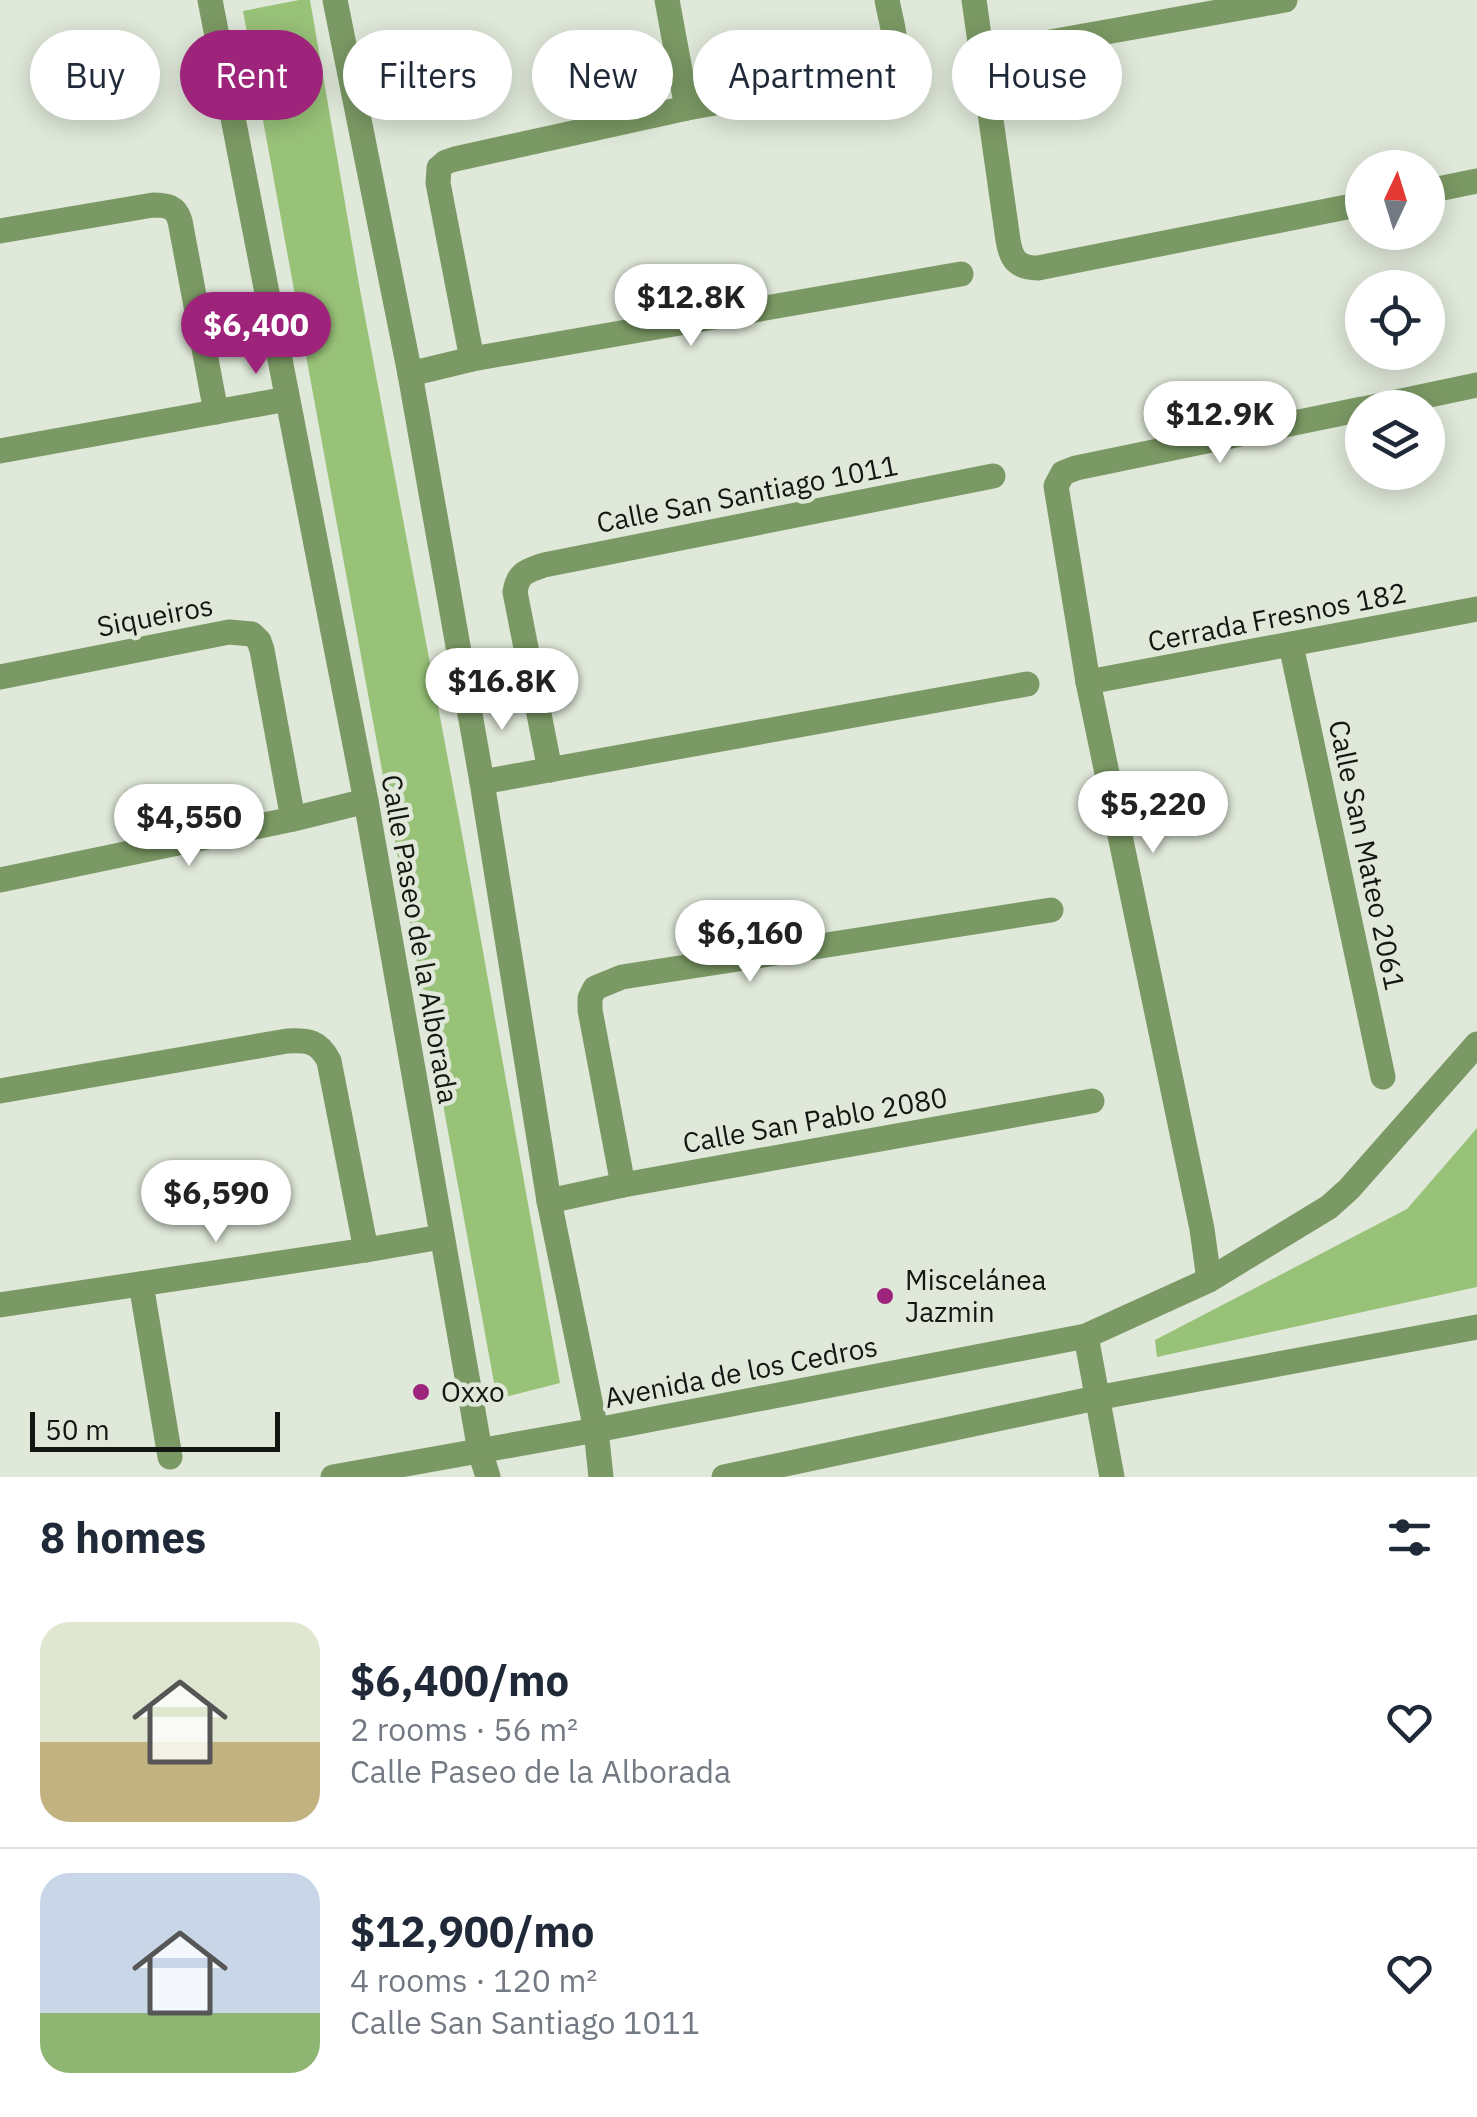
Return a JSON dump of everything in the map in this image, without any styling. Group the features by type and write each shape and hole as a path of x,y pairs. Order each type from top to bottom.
{"street":[{"name":"Calle Paseo de la Alborada","path":"210,0 366,801 441,1237 488,1477"},
{"path":"335,0 410,374 482,782 549,1201 596,1430 601,1477"},
{"path":"668,0 686,108"},
{"path":"472,359 438,182 439,168 455,159 686,108 877,74 892,64 895,53 887,0"},
{"path":"974,0 979,30"},
{"path":"1117,30 1285,0"},
{"path":"992,120 1010,252 1016,263 1027,268 1345,207"},
{"path":"1445,188 1477,181"},
{"path":"0,231 153,206 172,207 178,213 216,412"},
{"path":"410,374 472,359 962,274"},
{"path":"1445,392 1477,385"},
{"path":"0,451 286,400"},
{"path":"1210,1280 1088,682 1056,486 1063,472 1076,468 1345,412"},
{"name":"Calle San Santiago 1011","path":"550,770 517,605 517,580 528,570 993,476"},
{"name":"Cerrada Fresnos 182","path":"1088,682 1477,609"},
{"name":"Siqueiros","path":"0,678 230,632 252,634 262,650 293,819"},
{"name":"Calle San Mateo 2061","path":"1292,646 1383,1077"},
{"path":"482,782 1027,684"},
{"path":"0,880 366,801"},
{"path":"623,1185 590,1010 594,988 622,977 1051,910"},
{"path":"0,1091 287,1041 312,1041 329,1062 366,1250"},
{"name":"Avenida de los Cedros","path":"333,1477 1086,1336 1210,1280 1329,1207 1477,1044"},
{"name":"Calle San Pablo 2080","path":"549,1201 1092,1101"},
{"path":"0,1305 441,1237"},
{"path":"142,1284 170,1457"},
{"path":"724,1477 1096,1398 1477,1327"},
{"path":"1086,1336 1112,1477"}],"green space":[{"path":"310,0 315,30 246,30 243,11"},
{"path":"323,75 560,1383 497,1399 263,120 323,120"},
{"path":"1477,1128 1477,1287 1157,1357 1155,1340 1407,1209"}],"place":[{"name":"Miscelánea Jazmin","path":"885,1296"},
{"name":"Oxxo","path":"421,1392"}]}
